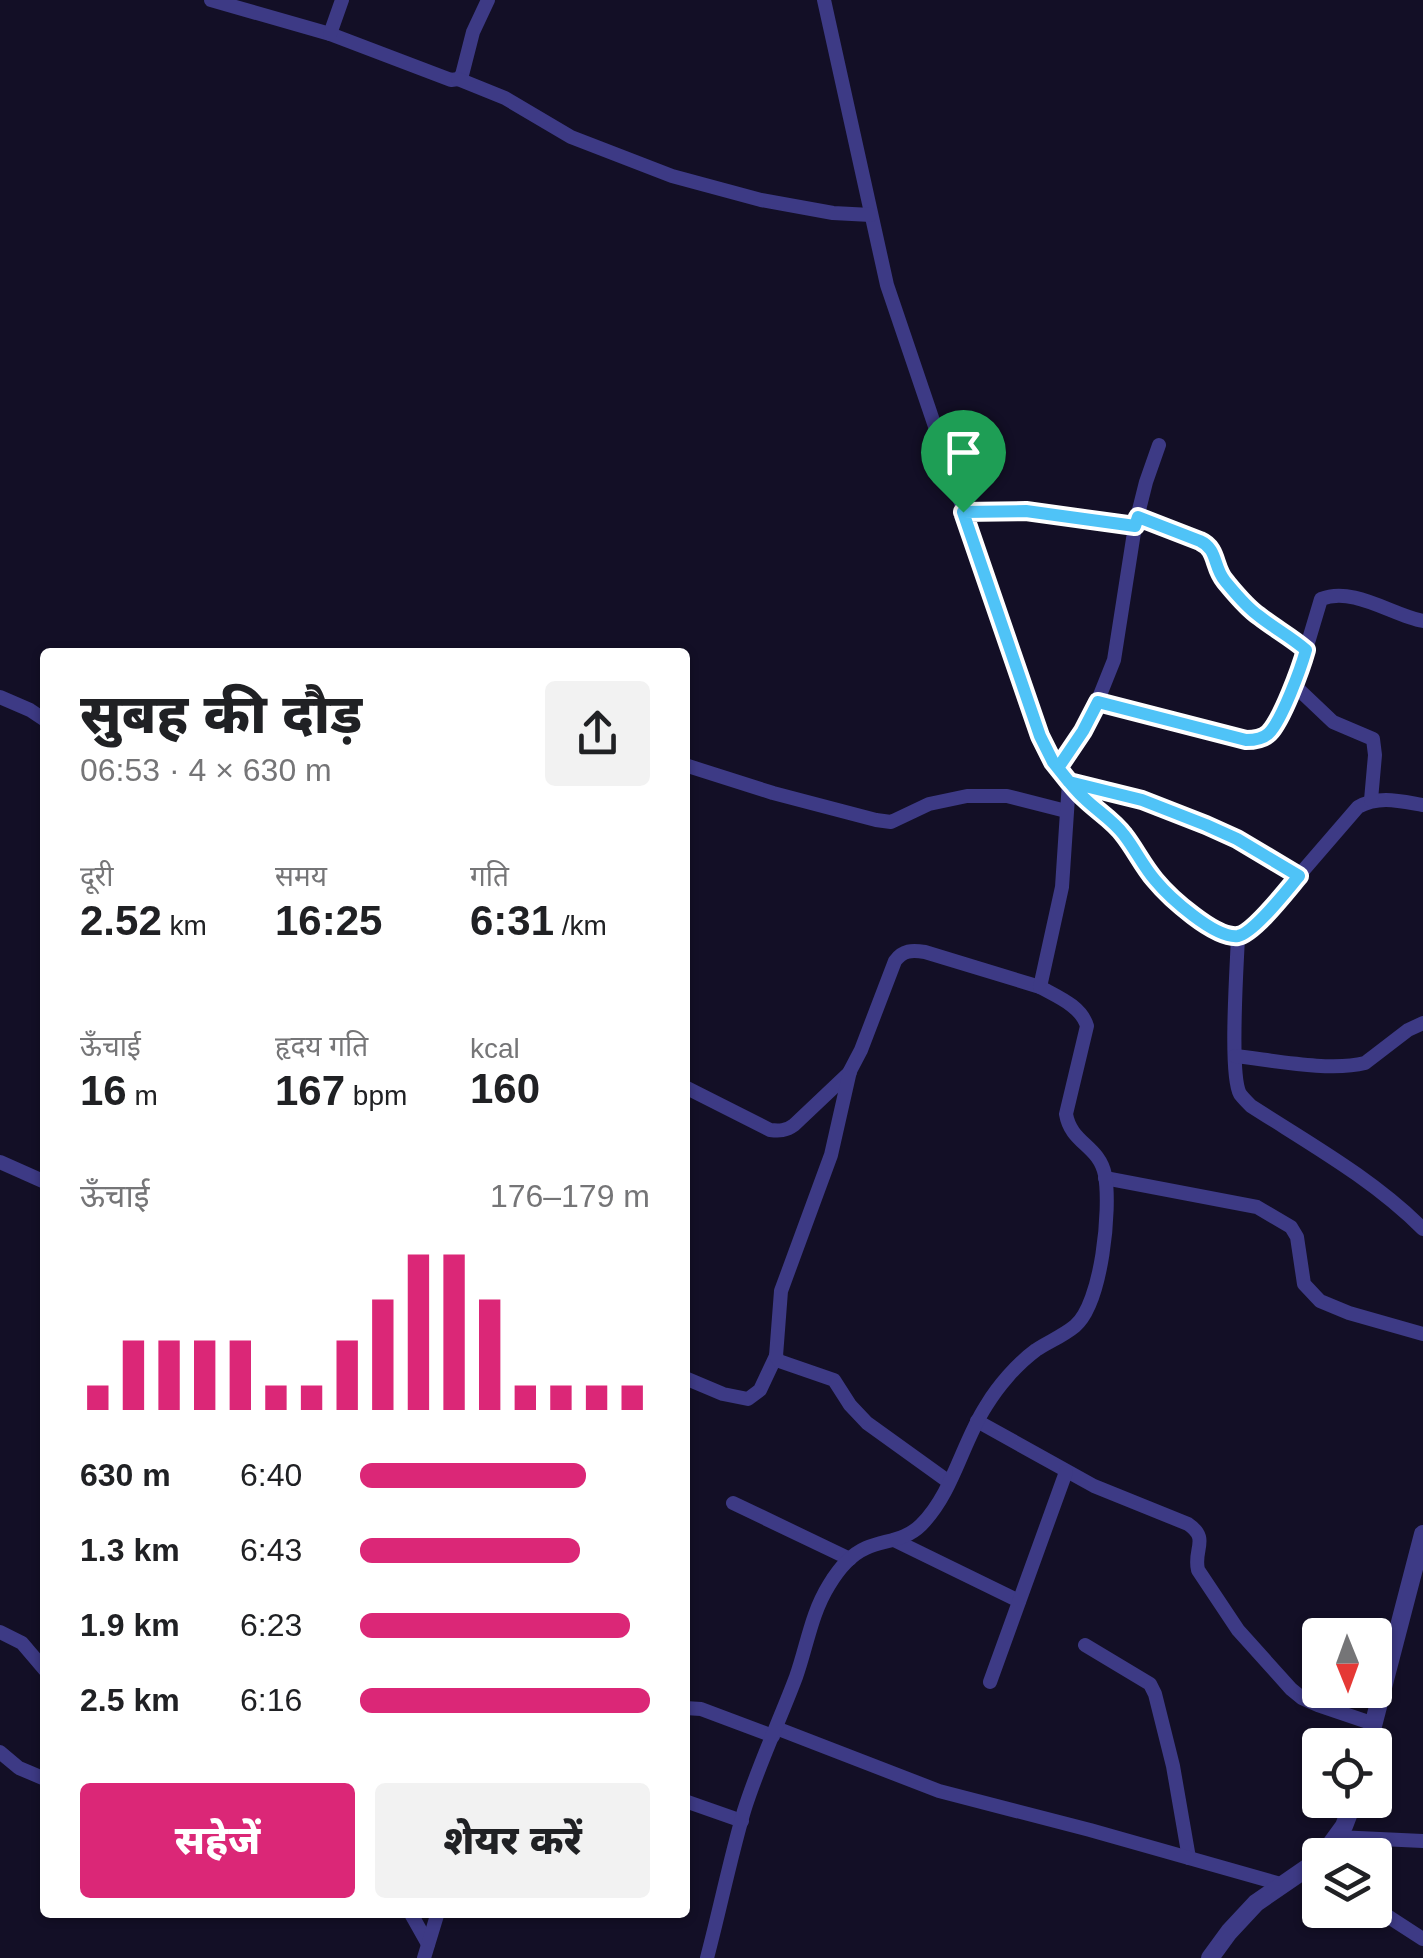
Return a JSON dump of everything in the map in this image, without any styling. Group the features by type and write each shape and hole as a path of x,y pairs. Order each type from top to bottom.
{"street":[{"path":"211,0 330,34 444,78 458,79 506,98 571,137 672,176 761,200 834,213 871,215"},
{"path":"330,34 342,0"},
{"path":"458,79 488,0"},
{"path":"824,0 887,285 1040,736 1058,768 1124,835 1156,882 1174,900 1205,924 1238,936 1264,917 1358,807 1371,800 1423,805"},
{"path":"1058,768 1083,731 1106,683 1117,646 1136,522 1159,445"},
{"path":"963,512 1026,511 1136,522 1209,545 1218,573 1226,582 1261,618 1306,650"},
{"path":"1098,702 1257,740 1268,734 1294,684 1320,598 1378,604 1423,621"},
{"path":"1294,684 1332,722 1373,740 1371,800"},
{"path":"0,697 40,717"},
{"path":"690,767 773,794 891,822 929,804 967,796 1007,796 1066,811"},
{"path":"1040,987 1062,886 1069,782"},
{"path":"1069,782 1142,800 1190,818 1237,839 1299,876"},
{"path":"1238,936 1236,1056 1241,1096 1341,1164 1423,1229"},
{"path":"690,1380 723,1394 748,1398 760,1390 776,1356 781,1291 831,1155 850,1071 895,960 906,952 925,952 1040,987 1080,1011 1087,1026 1066,1114 1075,1135 1102,1162 1106,1178 1106,1218 1090,1305 1075,1326 1024,1360 986,1405 948,1482 922,1524 910,1534 866,1548 850,1560 839,1570 819,1603 798,1672 742,1822 707,1958"},
{"path":"1236,1056 1356,1066 1423,1023"},
{"path":"690,1090 770,1130 787,1130 850,1071"},
{"path":"0,1162 40,1180"},
{"path":"1106,1178 1256,1208 1291,1228 1297,1237 1304,1284 1320,1301 1423,1334"},
{"path":"776,1356 784,1364 834,1380 868,1423 948,1482"},
{"path":"977,1422 1066,1472 1197,1530 1201,1538 1195,1559 1198,1570 1238,1630 1273,1671 1302,1698 1374,1724"},
{"path":"990,1682 1066,1472"},
{"path":"733,1503 850,1560"},
{"path":"894,1540 1018,1601"},
{"path":"1373,1728 1421,1547"},
{"path":"0,1632 22,1642 40,1664"},
{"path":"1085,1645 1150,1684 1155,1694 1173,1766 1189,1858"},
{"path":"690,1708 775,1732 939,1792 1284,1885"},
{"path":"0,1752 19,1768 40,1777"},
{"path":"690,1803 742,1822"},
{"path":"1347,1818 1337,1837 1423,1841"},
{"path":"1210,1958 1256,1904 1302,1873"},
{"path":"412,1918 426,1951"},
{"path":"426,1951 436,1918"},
{"path":"1392,1919 1423,1939"}],"route":[{"path":"963,512 1026,511 1135,526 1138,517 1200,541 1213,550 1218,573 1253,611 1306,650 1274,726 1257,740 1098,702 1058,768 1069,782 1084,798 1124,835 1156,882 1174,900 1222,933 1238,936 1247,931 1299,876 1206,825 1142,800 1069,782 1053,762 1040,736 963,512"}]}
